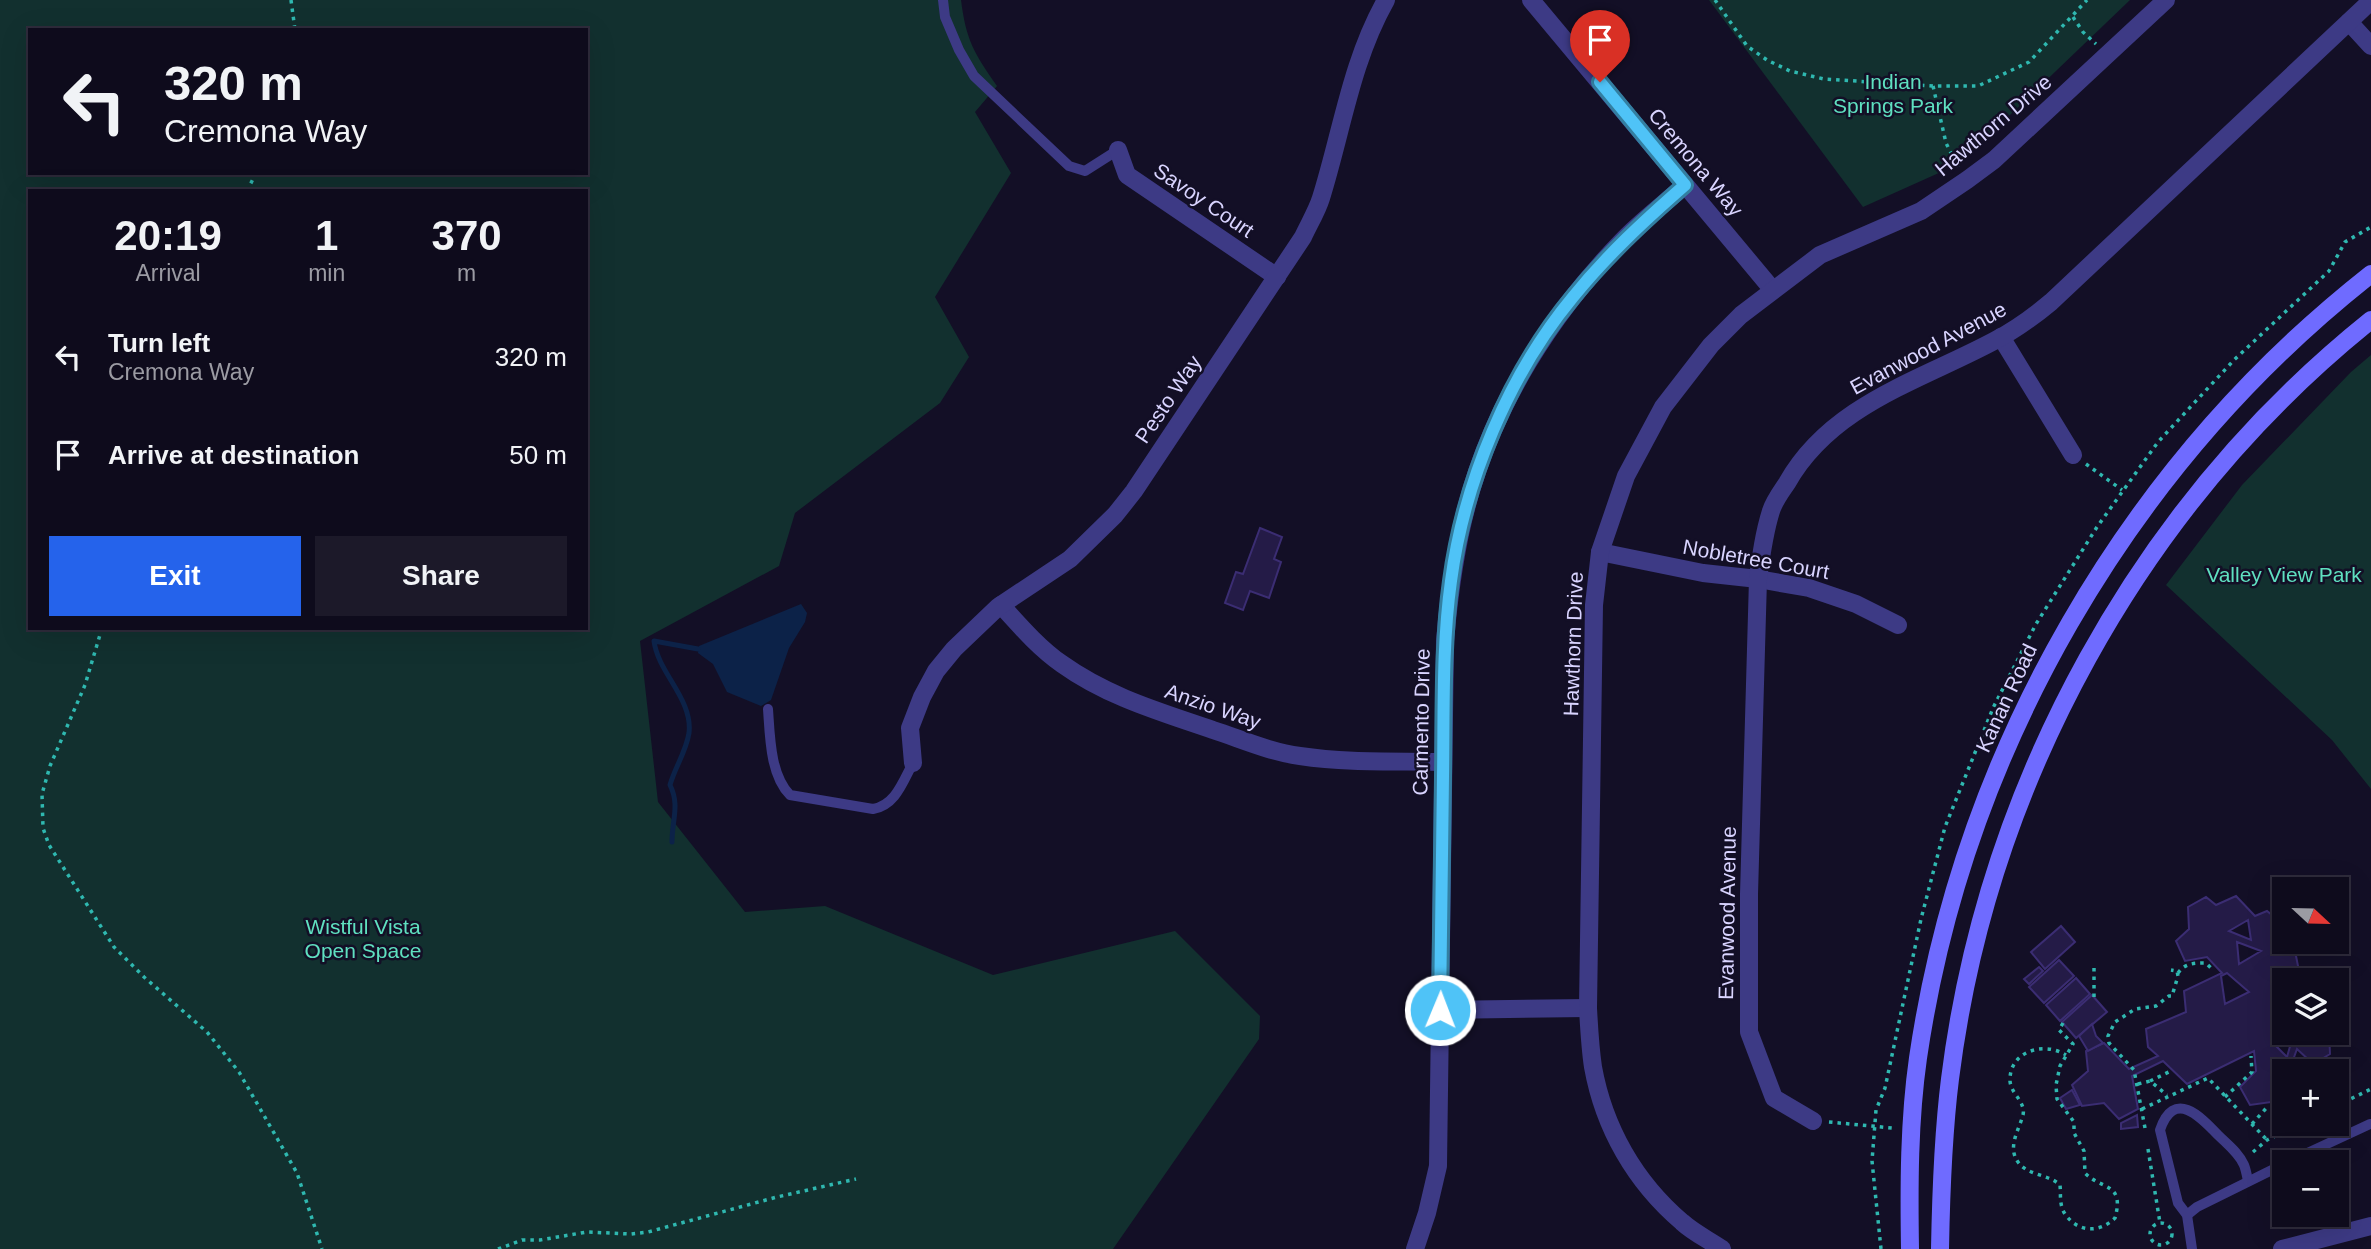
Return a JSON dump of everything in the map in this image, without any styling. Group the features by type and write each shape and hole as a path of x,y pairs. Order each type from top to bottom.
{"main road":[{"name":"Kanan Road","path":"1910,1249 1909,1184 1918,1061 1931,987 1951,906 2002,756 2037,681 2075,612 2112,554 2156,491 2196,442 2256,375 2307,326 2371,274"},
{"path":"1941,1249 1942,1166 1949,1091 1964,999 1982,920 2004,844 2031,774 2066,699 2131,586 2182,512 2230,454 2282,399 2332,351 2371,320"}],"street":[{"name":"Pesto Way","path":"913,763 909,728 936,671 954,649 1001,605 1070,559 1115,515 1134,491 1303,237 1320,201 1356,64 1372,24 1386,0"},
{"name":"Cremona Way","path":"1531,0 1772,289"},
{"name":"Hawthorn Drive","path":"1722,1249 1684,1225 1639,1177 1609,1124 1592,1063 1588,1008 1594,605 1600,552 1626,476 1663,407 1711,345 1741,315 1820,255 1921,211 1968,180 1994,160 2166,0"},
{"name":"Evanwood Avenue","path":"1813,1121 1774,1098 1749,1032 1749,894 1758,579 1772,508 1793,471 1818,441 1840,421 1870,401 2026,323 2051,302 2371,1"},
{"path":"2349,22 2371,46"},
{"name":"Savoy Court","path":"1118,150 1127,175 1277,277"},
{"name":"Carmento Drive","path":"1415,1249 1438,1166 1445,641 1451,579 1467,504 1491,436 1528,362 1571,298 1622,241 1685,185"},
{"path":"2001,337 2073,454"},
{"name":"Nobletree Court","path":"1600,552 1703,573 1809,588 1856,604 1898,625"},
{"name":"Anzio Way","path":"1001,605 1028,635 1061,664 1098,687 1130,701 1296,756 1338,760 1443,762"},
{"path":"1440,1010 1588,1008"},
{"path":"2282,1249 2371,1226"}],"lane":[{"path":"943,0 945,18 974,76 1069,166 1085,171 1118,150"},
{"path":"768,709 776,772 790,795 873,810 894,798 913,763"},
{"path":"2192,1249 2187,1215 2178,1203 2160,1130 2172,1111 2184,1108 2196,1112 2239,1157 2245,1166 2248,1181"},
{"path":"2314,1150 2370,1124"},
{"path":"2187,1215 2272,1170"}],"path":[{"path":"291,0 295,28"},
{"path":"1715,0 1748,46 1767,60 1790,71 1824,79 1933,86 1978,86 2029,62 2087,0"},
{"path":"2073,16 2083,32 2107,54"},
{"path":"1933,86 1946,143 1968,180"},
{"path":"2073,454 2122,490"},
{"path":"101,630 85,685 50,766 42,794 43,828 48,845 114,947 207,1032 239,1072 297,1173 322,1249"},
{"path":"2146,1134 2134,1070 2109,1043 2110,1030 2115,1021 2135,1009 2149,1008 2172,996 2182,968 2191,963 2206,964 2212,969"},
{"path":"2094,965 2094,997"},
{"path":"2171,970 2178,973"},
{"path":"2063,1023 2059,1030 2073,1044 2066,1055 2056,1085 2057,1099 2074,1122 2074,1133 2084,1151 2085,1173 2113,1190 2117,1203 2115,1218 2101,1228 2092,1230 2073,1222 2064,1213 2060,1185 2055,1180 2025,1168 2015,1154 2014,1141 2023,1107 2011,1087 2011,1069 2014,1063 2038,1048 2054,1049 2066,1055"},
{"path":"2225,1097 2252,1072 2251,1056"},
{"path":"2138,1084 2173,1070"},
{"path":"2142,1108 2208,1077 2267,1140"},
{"path":"2150,1081 2167,1095"},
{"path":"2349,1100 2371,1089"},
{"path":"2252,1124 2269,1105"},
{"path":"1813,1121 1892,1128"},
{"path":"2251,1153 2275,1136"},
{"path":"2148,1147 2160,1223"},
{"path":"498,1249 522,1240 540,1240 587,1232 648,1232 856,1179"},
{"path":"2160,1223 2166,1224 2172,1233 2168,1242 2161,1245 2154,1243 2150,1237 2153,1226 2160,1223"}],"green space":[{"name":"Wistful Vista Open Space","path":"0,0 961,0 965,26 972,46 997,86 975,112 1011,173 935,297 969,357 940,403 795,513 779,566 640,641 658,802 745,912 825,906 993,975 1175,931 1260,1016 1259,1039 1113,1249 0,1249"},
{"name":"Indian Springs Park","path":"1709,0 2130,0 1987,137 1941,172 1863,207"},
{"name":"Valley View Park","path":"2371,355 2371,789 2332,740 2166,585 2242,485 2351,372"}],"water":[{"path":"801,604 807,613 805,622 789,648 771,700 761,706 727,692 713,664 698,653 699,646"}],"building":[{"path":"1260,528 1282,537 1274,559 1281,562 1269,598 1250,591 1243,610 1225,603 1236,572 1243,574"},
{"path":"2236,896 2255,916 2267,911 2272,915 2272,954 2298,954 2296,956 2298,968 2272,968 2272,1045 2287,1057 2290,1045 2330,1045 2330,1054 2322,1059 2308,1059 2297,1049 2293,1059 2272,1059 2272,1103 2250,1105 2240,1087 2256,1071 2254,1051 2187,1084 2163,1061 2132,1076 2138,1109 2119,1119 2104,1103 2082,1106 2072,1085 2088,1071 2086,1051 2104,1043 2129,1069 2158,1056 2148,1047 2146,1029 2186,1012 2184,991 2222,973 2207,957 2185,961 2176,941 2189,929 2188,907 2206,897 2216,905","holes":["2248,920 2251,940 2229,931","2237,942 2261,951 2239,964","2227,973 2249,992 2225,1004 2221,976"]},
{"path":"2061,926 2075,942 2045,969 2031,952"},
{"path":"2059,960 2074,976 2044,1003 2029,987"},
{"path":"2039,967 2043,971 2029,984 2024,979"},
{"path":"2076,978 2090,994 2060,1021 2046,1005"},
{"path":"2092,995 2107,1012 2076,1038 2062,1022"},
{"path":"2092,1024 2096,1036 2103,1043 2088,1051 2079,1036"},
{"path":"2072,1090 2080,1105 2066,1109 2060,1098"},
{"path":"2137,1115 2138,1127 2121,1129 2121,1123"}],"waterway":[{"path":"672,842 675,806 670,785 688,740 689,721 681,697 662,664 654,641 698,649"}],"route":[{"path":"1440,1010 1445,641 1451,579 1467,504 1491,436 1528,362 1571,298 1622,241 1685,185 1600,82"}]}
